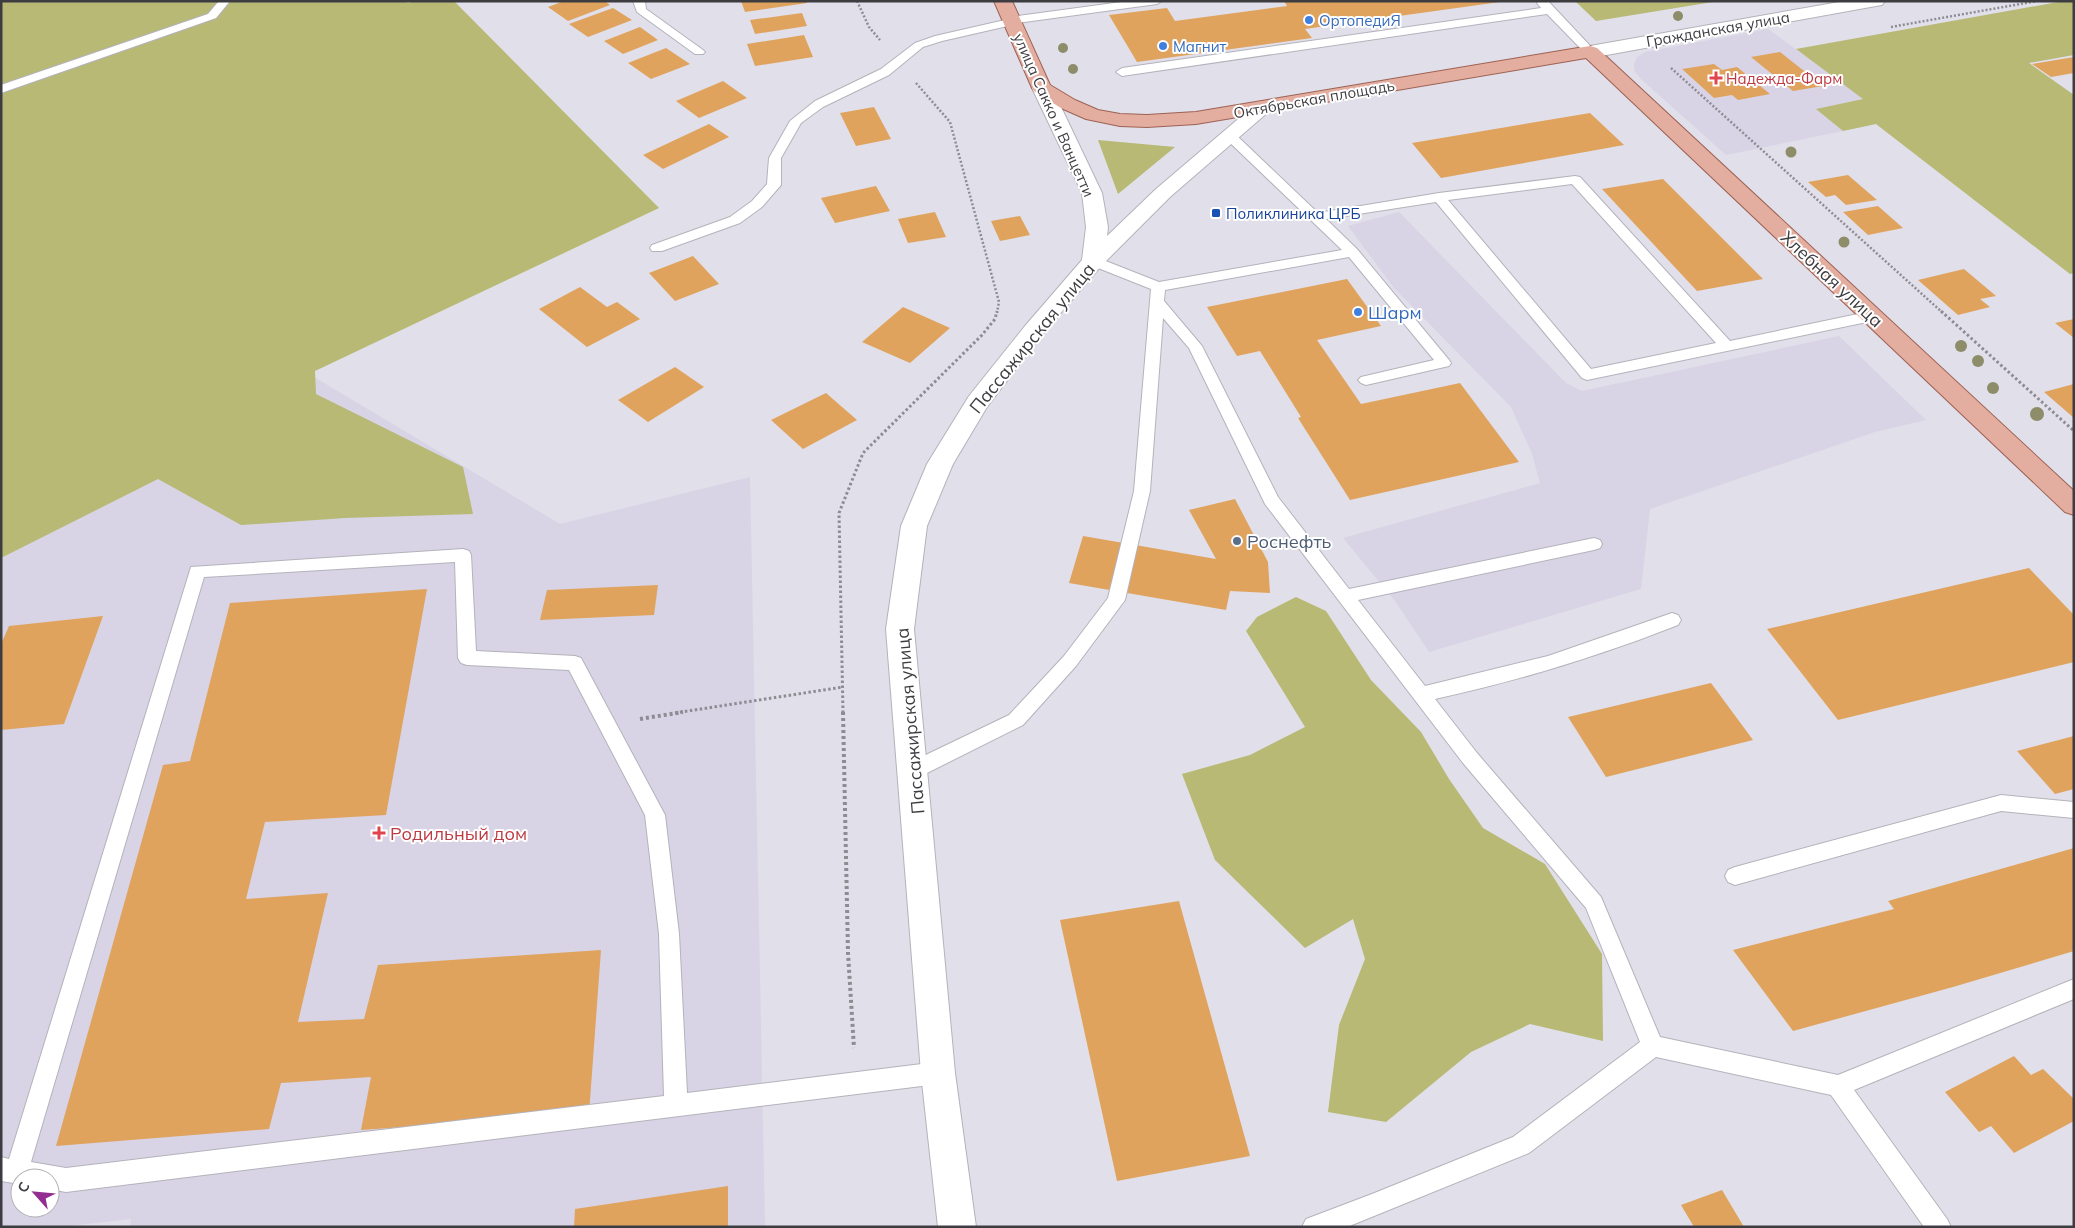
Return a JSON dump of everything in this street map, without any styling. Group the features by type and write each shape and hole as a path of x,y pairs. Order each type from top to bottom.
{"main road":[{"name":"улица Сакко и Ванцетти","path":"1003,1 1042,88"},
{"name":"Октябрьская площадь","path":"1042,88 1068,104 1093,115 1120,120 1148,121 1196,118 1590,52"},
{"name":"Хлебная улица","path":"1590,52 2074,506"}],"street":[{"name":"Гражданская улица","path":"1590,52 1876,1"},
{"name":"улица Сакко и Ванцетти","path":"1042,88 1092,193 1098,227 1093,261"},
{"name":"Пассажирская улица","path":"958,1227 938,1073 914,770 900,629 914,526 940,464 978,402 1033,330 1093,261 1163,193 1264,108"}],"lane":[{"path":"1,89 212,16 225,1"},
{"path":"639,1 641,10 699,52"},
{"path":"657,248 735,220 757,204 774,185 775,158 796,121 819,104 885,72 919,46 939,38 1012,21 1157,1"},
{"path":"1541,1 1590,52"},
{"path":"1122,72 1551,10"},
{"path":"1230,136 1352,252 1444,363 1366,380"},
{"path":"1316,217 1439,197 1575,180 1728,346"},
{"path":"1439,197 1587,375 1872,316"},
{"path":"1158,295 1352,252"},
{"path":"1093,261 1158,295 1195,346 1271,500 1470,758 1594,903 1653,1046"},
{"path":"914,770 1016,720 1070,661 1116,600 1142,491 1158,295"},
{"path":"1345,596 1594,544"},
{"path":"676,1106 668,934 655,815 575,662 467,658 463,555 197,571 9,1170 66,1180 676,1106 938,1073"},
{"path":"1422,694 1485,681 1640,633 1672,620"},
{"path":"1735,876 2001,803 2074,810"},
{"path":"1314,1227 1372,1206 1521,1145 1653,1046 1838,1086 2074,989"},
{"path":"1838,1086 1939,1227"}],"path":[{"path":"1670,67 2074,431"},
{"path":"656,717 843,687"}],"shaded area":[{"path":"1768,29 1864,99 1817,109 1843,131 1726,155 1641,79 1634,70 1637,57 1645,52"},
{"path":"1399,212 1566,383 1582,391 1839,336 1926,420 1875,432 1650,509 1641,589 1429,652 1395,601 1343,538 1540,483 1532,454 1511,407 1394,288 1348,226"},
{"name":"Родильный дом","path":"309,374 560,524 750,477 765,1227 130,1227 131,1219 59,1227 1,1227 1,520"}],"green space":[{"path":"1,1 405,1 408,3 415,1 454,1 659,208 315,371 316,394 463,467 473,514 345,518 241,525 158,479 1,558"},
{"path":"1575,1 1719,1 1596,21"},
{"path":"2064,1 2074,1 2074,55 2029,63 2074,95 2074,273 2070,274 1876,124 1843,131 1816,109 1863,99 1796,49"},
{"path":"1098,140 1175,147 1118,194"},
{"path":"1296,597 1326,611 1371,680 1421,732 1449,779 1483,828 1545,864 1602,954 1603,1041 1530,1024 1471,1052 1386,1122 1328,1112 1339,1025 1365,959 1353,919 1305,948 1215,860 1182,774 1250,755 1305,727 1246,631 1257,617"}],"building":[{"path":"564,1 605,1 610,5 568,21 548,7"},
{"path":"741,1 806,1 807,3 745,12"},
{"path":"1284,1 1500,2 1305,29 1312,38 1137,62 1109,15 1167,8 1175,21 1287,6"},
{"path":"613,8 632,20 588,37 569,24"},
{"path":"802,13 807,26 755,34 750,20"},
{"path":"640,27 658,40 623,54 604,41"},
{"path":"804,35 813,57 755,66 747,44"},
{"path":"666,48 690,64 651,79 628,63"},
{"path":"1780,52 1823,86 1793,91 1751,57"},
{"path":"2074,57 2074,73 2051,77 2032,64"},
{"path":"1714,64 1722,70 1737,67 1770,94 1738,100 1732,95 1714,98 1682,69"},
{"path":"723,81 747,98 699,118 676,101"},
{"path":"874,107 891,139 856,146 840,113"},
{"path":"1590,113 1624,145 1441,178 1412,143"},
{"path":"709,124 729,137 663,169 643,155"},
{"path":"1848,175 1877,200 1846,205 1835,195 1826,197 1808,182"},
{"path":"1663,179 1763,279 1697,291 1602,189"},
{"path":"876,186 890,211 835,223 821,198"},
{"path":"1878,206 1903,228 1868,235 1843,212"},
{"path":"935,212 946,237 908,243 898,219"},
{"path":"1020,216 1030,235 1000,241 991,221"},
{"path":"693,256 719,284 675,301 649,273"},
{"path":"1964,269 1996,296 1980,299 1990,307 1958,315 1918,280"},
{"path":"1347,279 1381,326 1317,340 1361,404 1460,383 1519,462 1350,500 1298,418 1301,417 1260,351 1237,356 1207,307"},
{"path":"580,287 607,307 617,302 640,319 587,347 539,309"},
{"path":"903,307 950,328 910,363 862,342"},
{"path":"2074,319 2074,338 2055,323"},
{"path":"675,367 704,387 648,422 618,400"},
{"path":"2074,384 2074,418 2044,392"},
{"path":"826,393 857,420 803,449 771,420"},
{"path":"1235,499 1268,562 1270,593 1230,591 1226,610 1069,583 1083,536 1216,559 1189,510"},
{"path":"2029,568 2074,615 2074,662 1838,720 1767,629"},
{"path":"658,585 654,615 540,620 547,590"},
{"path":"427,589 386,815 265,822 246,899 328,893 298,1022 364,1019 378,965 601,950 589,1114 361,1130 371,1077 281,1083 269,1129 56,1146 163,765 190,761 230,603"},
{"path":"103,616 64,724 1,730 1,644 9,626"},
{"path":"1711,683 1753,740 1606,777 1568,717"},
{"path":"2074,736 2074,789 2055,794 2017,751"},
{"path":"2074,848 2074,951 1793,1031 1733,950 1894,909 1888,901"},
{"path":"1179,901 1250,1156 1117,1181 1060,920"},
{"path":"2014,1056 2031,1075 2043,1069 2074,1099 2074,1121 2014,1153 1991,1126 1979,1132 1945,1092"},
{"path":"728,1186 728,1227 574,1227 575,1209"},
{"path":"1722,1190 1744,1227 1694,1227 1681,1205"}],"place":[{"name":"ОртопедиЯ","path":"1309,20"},
{"name":"Магнит","path":"1163,46"},
{"name":"Надежда-Фарм","path":"1716,78"},
{"name":"Поликлиника ЦРБ","path":"1216,213"},
{"name":"Шарм","path":"1358,312"},
{"name":"Роснефть","path":"1237,541"},
{"name":"Родильный дом","path":"379,833"}]}
